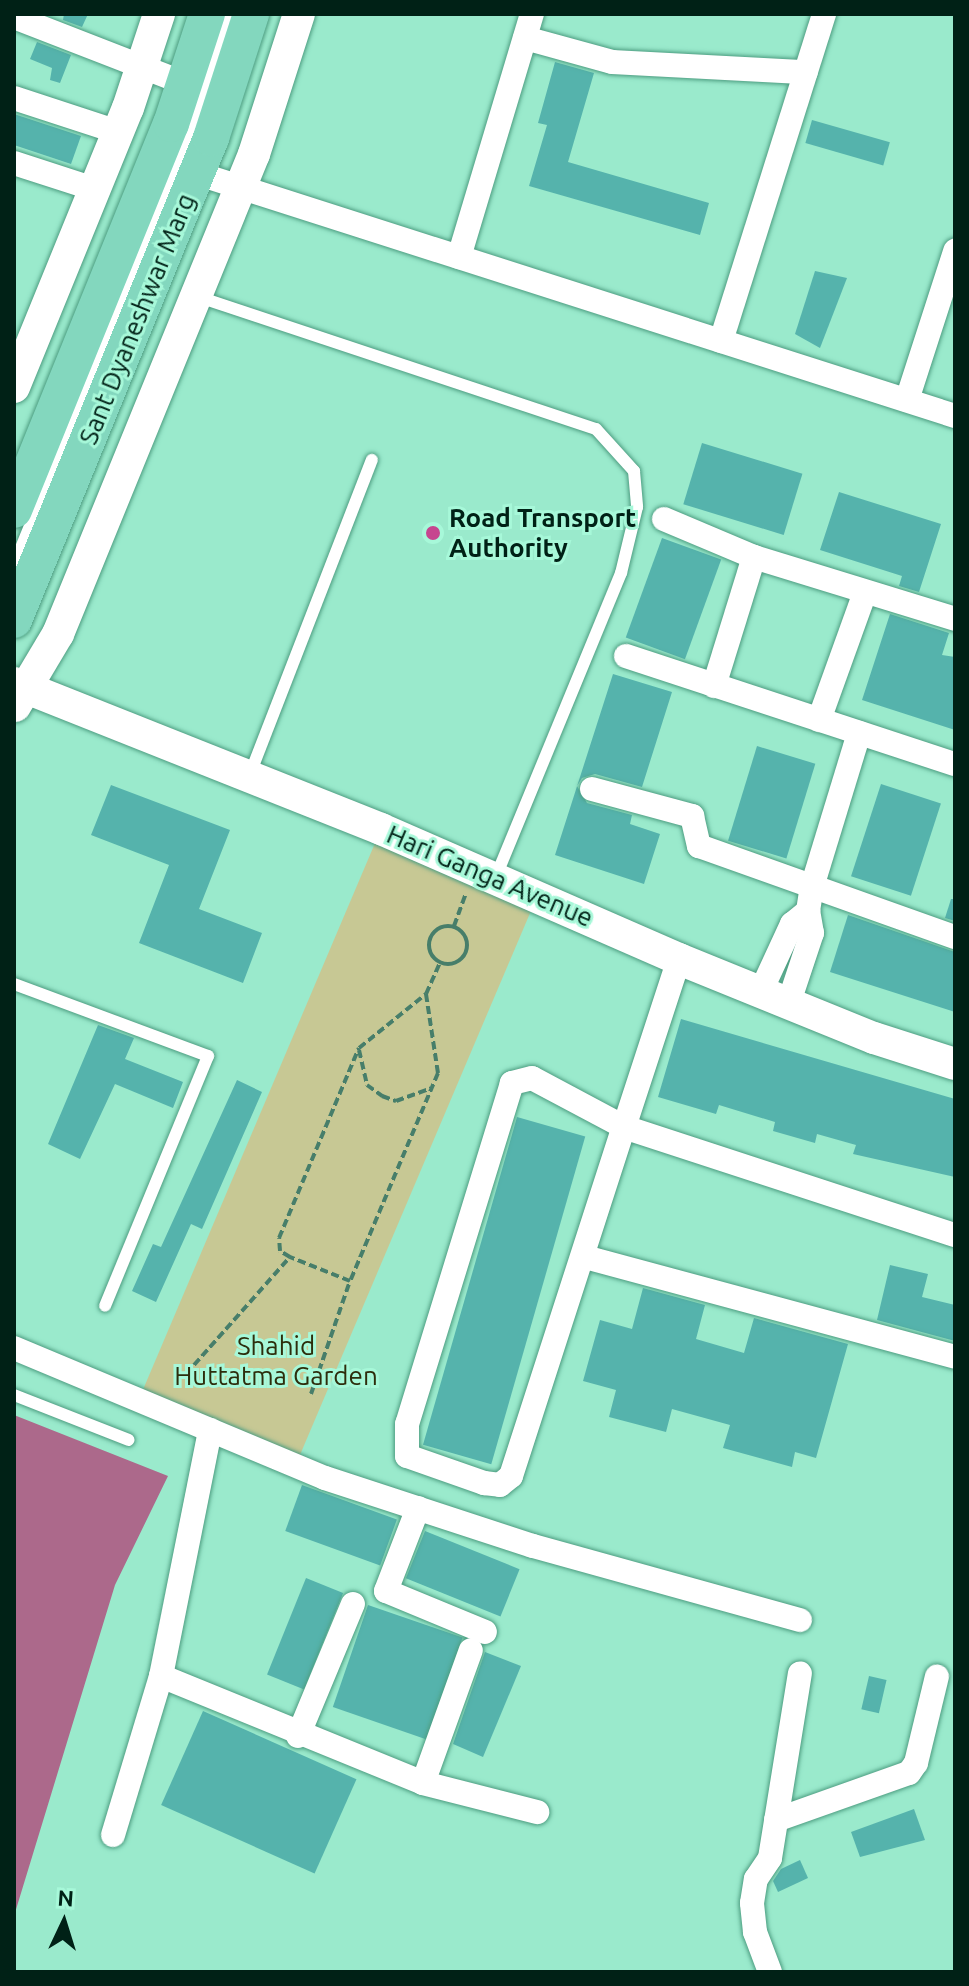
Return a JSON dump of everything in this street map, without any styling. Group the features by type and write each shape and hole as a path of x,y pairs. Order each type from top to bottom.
{"main road":[{"name":"Sant Dyaneshwar Marg","path":"14,510 184,83 207,14"},
{"name":"Sant Dyaneshwar Marg","path":"14,620 196,173 251,14"}],"street":[{"path":"14,387 118,132 159,14"},
{"path":"17,693 58,634 240,187 299,14"},
{"path":"459,257 532,14"},
{"path":"721,341 824,14"},
{"path":"18,17 184,83"},
{"path":"525,38 612,62 806,72"},
{"path":"14,98 118,132"},
{"path":"14,163 94,189"},
{"path":"196,173 955,416"},
{"path":"907,400 955,251"},
{"path":"664,519 754,557 955,619"},
{"path":"714,686 754,557"},
{"path":"819,720 865,592"},
{"path":"626,656 955,764"},
{"name":"Hari Ganga Avenue","path":"17,693 249,777 496,877 679,959 955,1064"},
{"path":"775,997 812,933 810,899 859,733"},
{"path":"592,789 692,816 699,846 810,899 955,937"},
{"path":"679,959 624,1127 585,1257 511,1476 500,1485 484,1483 407,1456 407,1424 512,1083 532,1078 624,1127 955,1235"},
{"path":"585,1257 955,1357"},
{"path":"14,1348 325,1478 800,1620"},
{"path":"113,1835 161,1676 210,1430"},
{"path":"418,1508 386,1591 478,1641 423,1783"},
{"path":"298,1736 353,1604"},
{"path":"770,1972 755,1932 752,1903 756,1879 770,1858 800,1673"},
{"path":"161,1676 298,1736 423,1783 537,1812"},
{"path":"776,1820 909,1773 916,1763 937,1676"}],"lane":[{"path":"14,565 191,131 229,14"},
{"path":"196,296 596,429 634,471 637,507 621,573 496,877"},
{"path":"249,777 372,460"},
{"path":"14,984 208,1056 105,1306"},
{"path":"14,1395 129,1440"}],"path":[{"path":"454,926 466,940 466,952 453,964 440,963 430,955 430,935 441,927 454,926"},
{"path":"350,1281 280,1251 279,1238 359,1048 426,994 440,963"},
{"path":"311,1394 350,1281 438,1073 426,994"},
{"path":"359,1048 359,1069 367,1085 382,1096 396,1101 432,1088"},
{"path":"194,1365 290,1257"}],"green space":[{"name":"Shahid Huttatma Garden","path":"381,829 537,895 294,1468 138,1402"}],"shaded area":[{"path":"14,1415 168,1476 115,1585 14,1916"}],"building":[{"path":"64,14 88,14 82,27 63,20"},
{"path":"37,42 71,55 60,83 50,80 52,68 30,59"},
{"path":"555,62 594,73 568,162 709,203 700,235 529,186 547,125 538,123"},
{"path":"14,114 81,136 71,164 14,145"},
{"path":"812,120 890,142 883,165 805,143"},
{"path":"815,271 847,278 820,348 795,334"},
{"path":"702,443 802,474 784,535 683,504"},
{"path":"839,492 941,524 919,592 899,586 902,576 820,550"},
{"path":"662,538 721,560 685,659 626,638"},
{"path":"890,614 949,633 942,655 955,657 955,730 862,700"},
{"path":"613,674 672,692 642,787 595,774 582,778 577,786"},
{"path":"757,746 815,764 786,859 728,841"},
{"path":"881,784 941,803 911,896 851,876"},
{"path":"111,785 230,830 199,909 262,933 243,983 139,943 169,865 91,835"},
{"path":"577,786 587,803 632,815 630,824 660,834 644,884 555,855"},
{"path":"951,899 955,899 955,921 945,918"},
{"path":"848,915 955,952 955,1012 830,972"},
{"path":"681,1019 955,1099 955,1177 853,1154 856,1145 817,1134 815,1143 773,1131 775,1122 719,1105 716,1114 658,1097"},
{"path":"98,1025 134,1038 125,1059 183,1082 173,1108 115,1084 80,1159 48,1144"},
{"path":"237,1080 262,1092 202,1229 191,1224 156,1302 132,1291 153,1244 161,1247"},
{"path":"517,1117 585,1137 491,1464 423,1445"},
{"path":"890,1265 928,1274 922,1297 955,1305 955,1341 877,1320"},
{"path":"643,1288 705,1305 696,1339 744,1353 754,1318 848,1344 816,1458 795,1452 792,1467 723,1448 730,1425 672,1409 666,1432 609,1417 616,1390 583,1381 600,1320 632,1329"},
{"path":"302,1485 397,1520 380,1566 285,1531"},
{"path":"425,1531 520,1569 500,1616 406,1578"},
{"path":"306,1578 343,1593 304,1689 267,1674"},
{"path":"368,1605 463,1638 427,1740 333,1707"},
{"path":"485,1652 521,1666 483,1757 453,1744"},
{"path":"869,1676 887,1680 879,1713 861,1709"},
{"path":"203,1711 356,1779 315,1873 161,1805"},
{"path":"914,1809 925,1840 860,1857 851,1832"},
{"path":"800,1860 808,1878 778,1892 773,1881 781,1869"}],"place":[{"name":"Road Transport Authority","path":"433,533"}]}
